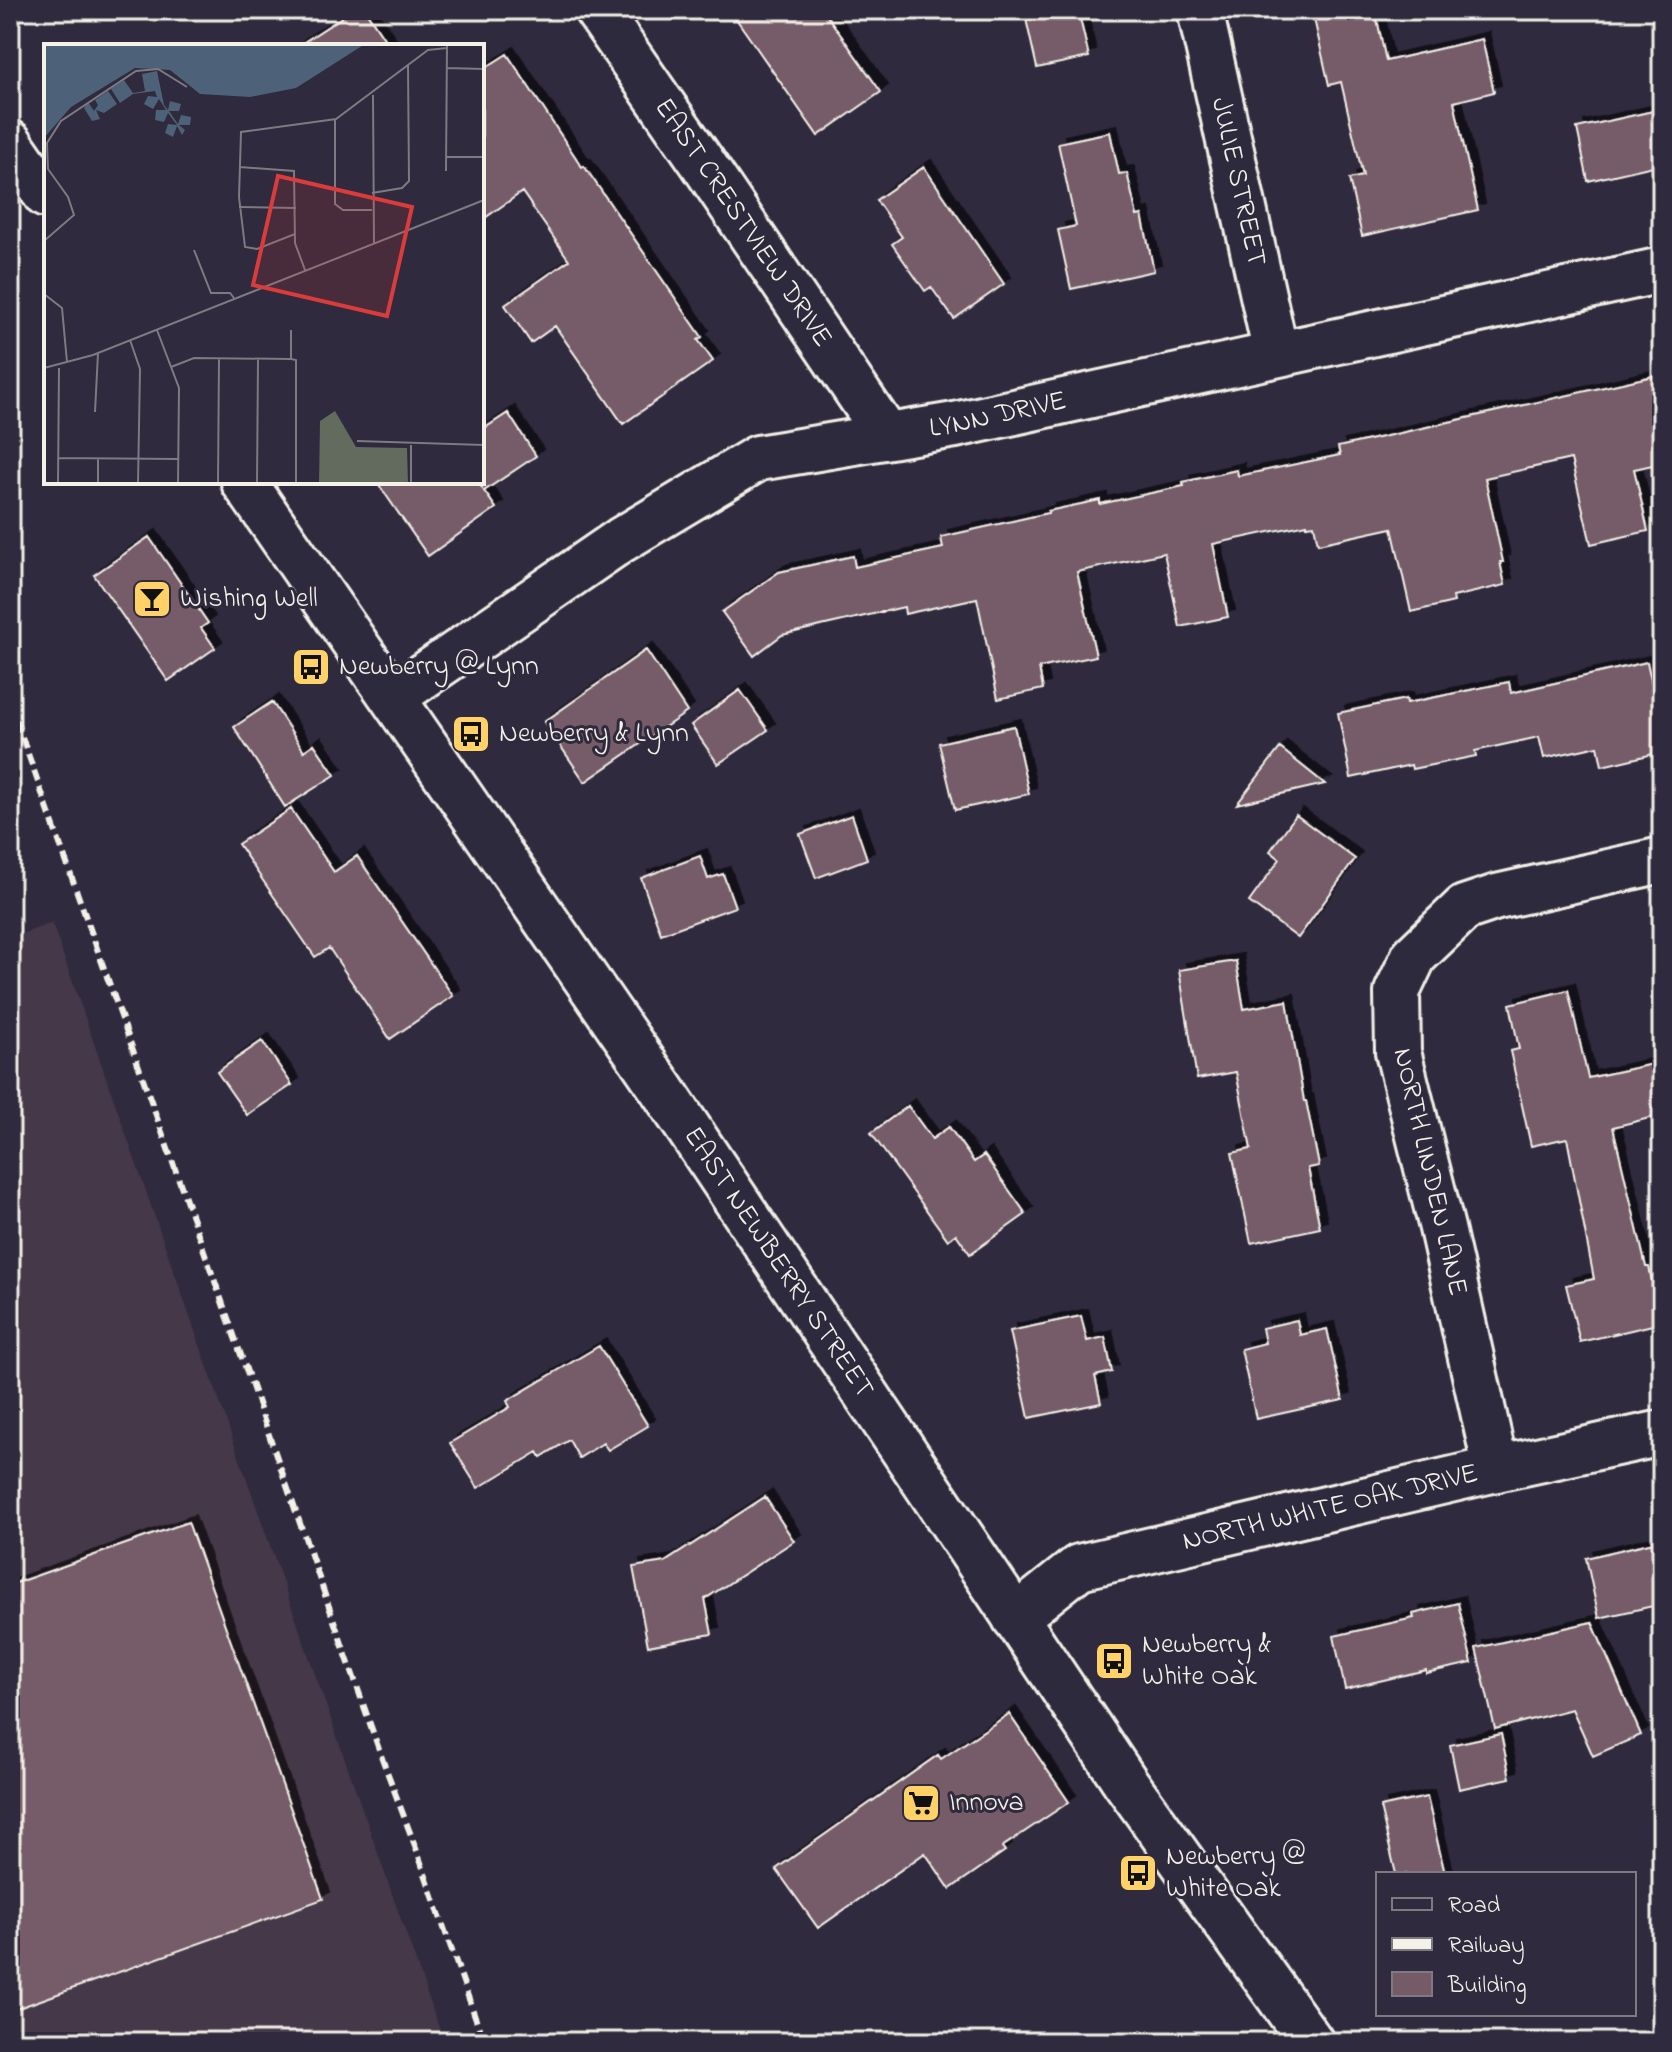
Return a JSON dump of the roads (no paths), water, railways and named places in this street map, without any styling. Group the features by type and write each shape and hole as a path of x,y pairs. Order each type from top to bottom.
{"street":[{"name":"EAST CRESTVIEW DRIVE","path":"597,10 887,436"},
{"name":"JULIE STREET","path":"1200,10 1276,354"},
{"path":"10,143 44,192"},
{"name":"LYNN DRIVE","path":"393,697 621,540 758,458 955,425 1662,270"},
{"name":"EAST NEWBERRY STREET","path":"245,484 662,1089 1126,1783 1311,2042"},
{"name":"NORTH LINDEN LANE","path":"1496,1469 1442,1228 1398,1052 1397,992 1414,956 1464,908 1497,897 1662,860"},
{"name":"NORTH WHITE OAK DRIVE","path":"1015,1618 1079,1567 1662,1433"}],"railway":[{"path":"10,703 484,2042"}],"place":[{"name":"Wishing Well","path":"152,599"},
{"name":"Newberry @ Lynn","path":"311,667"},
{"name":"Newberry & Lynn","path":"471,734"},
{"name":"Newberry & White Oak","path":"1114,1661"},
{"name":"Innova","path":"921,1803"},
{"name":"Newberry @ White Oak","path":"1138,1873"}]}
